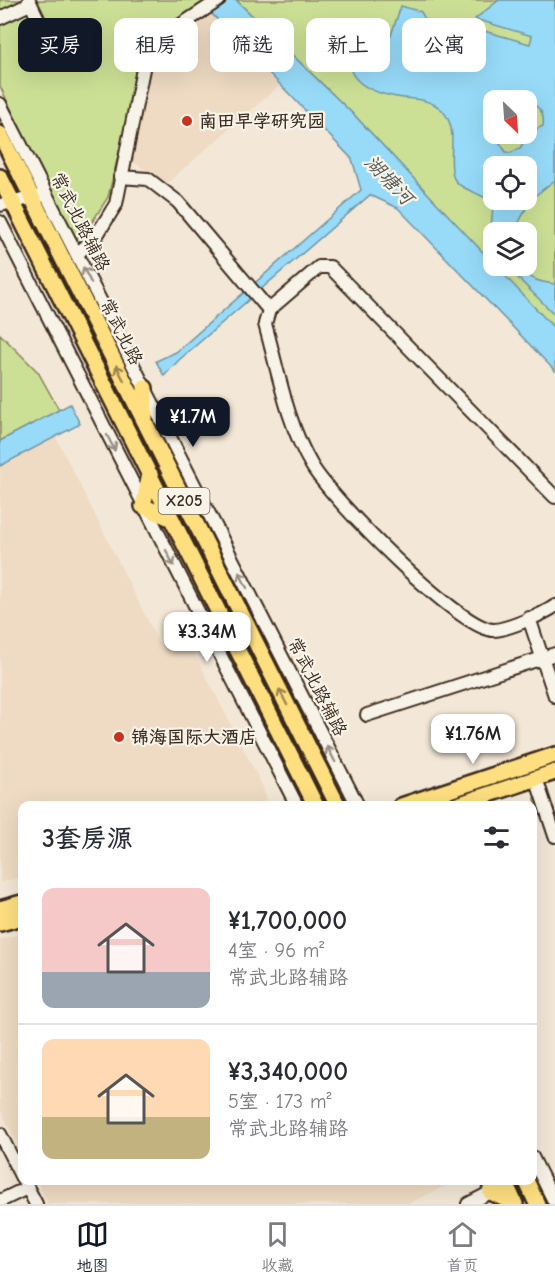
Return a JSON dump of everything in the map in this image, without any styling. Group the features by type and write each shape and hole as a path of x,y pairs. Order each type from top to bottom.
{"main road":[{"name":"常武北路","path":"0,134 38,199 145,422 335,801"},
{"name":"X205","path":"0,177 10,207 150,474 313,801"},
{"path":"145,422 146,388"},
{"path":"150,474 143,506 172,519"},
{"path":"416,801 555,755"},
{"path":"469,801 555,772"},
{"path":"0,909 18,904"},
{"path":"0,923 18,917"},
{"path":"506,1185 515,1204"},
{"path":"528,1185 537,1204"},
{"path":"491,1189 515,1204"}],"street":[{"path":"77,254 95,238 116,204 144,64 164,36 219,0"},
{"path":"0,18 30,2 38,18"},
{"name":"常武北路辅路","path":"0,104 38,199 77,254 355,801"},
{"path":"120,177 148,179 177,202 269,310"},
{"path":"38,199 10,207 0,223 294,801"},
{"path":"555,497 330,267 319,267 269,310 265,324 290,414 312,466 339,501 404,568 479,627 495,630 555,606"},
{"path":"529,618 555,696"},
{"path":"367,715 555,654"},
{"path":"536,778 555,836"},
{"path":"0,1134 18,1170"},
{"path":"537,1166 554,1198"},
{"path":"0,1201 20,1185"},
{"path":"26,1185 36,1204"},
{"path":"468,1204 491,1189"}],"shaded area":[{"name":"南田早学研究园","path":"211,13 216,18 210,18 210,72 268,72 280,85 166,184 128,158 147,72 198,72 198,21"},
{"path":"56,437 162,649 189,643 264,789 266,801 18,801 18,878 0,882 0,466"},
{"path":"18,935 18,1145 0,1109 0,939"},
{"path":"39,1185 448,1185 408,1204 48,1204"}],"green space":[{"path":"0,0 212,0 190,18 114,18 114,72 139,72 108,197 89,227 74,241 0,86"},
{"path":"236,0 555,0 555,329 504,276 537,276 537,222 483,222 483,253 356,117 310,72 390,72 390,18 306,18 306,68 294,57 294,18 254,18"},
{"path":"0,334 38,372 59,410 0,441"}],"water":[{"path":"228,0 236,0 254,18 216,18 211,13"},
{"path":"499,0 555,0 555,180 537,194 537,156 483,156 483,197 460,185 453,176 452,134 442,110 429,102 386,95 372,90 361,84 352,72 390,72 390,35 401,6 421,12 424,18 402,18 402,72 486,72 486,32 530,44 532,36 486,22 486,18 476,18"},
{"name":"湖塘河","path":"294,57 306,68 306,72 310,72 356,117 483,252 483,276 505,276 555,329 555,371 398,208 370,195 179,360 164,376 156,361 176,352 361,190 352,159 268,72 294,72"},
{"path":"493,210 525,210 519,222 492,222"},
{"path":"516,276 530,276 535,280 555,284 555,315"},
{"path":"70,404 80,424 0,466 0,441"}],"place":[{"name":"南田早学研究园","path":"187,121"},
{"name":"锦海国际大酒店","path":"119,737"}]}
